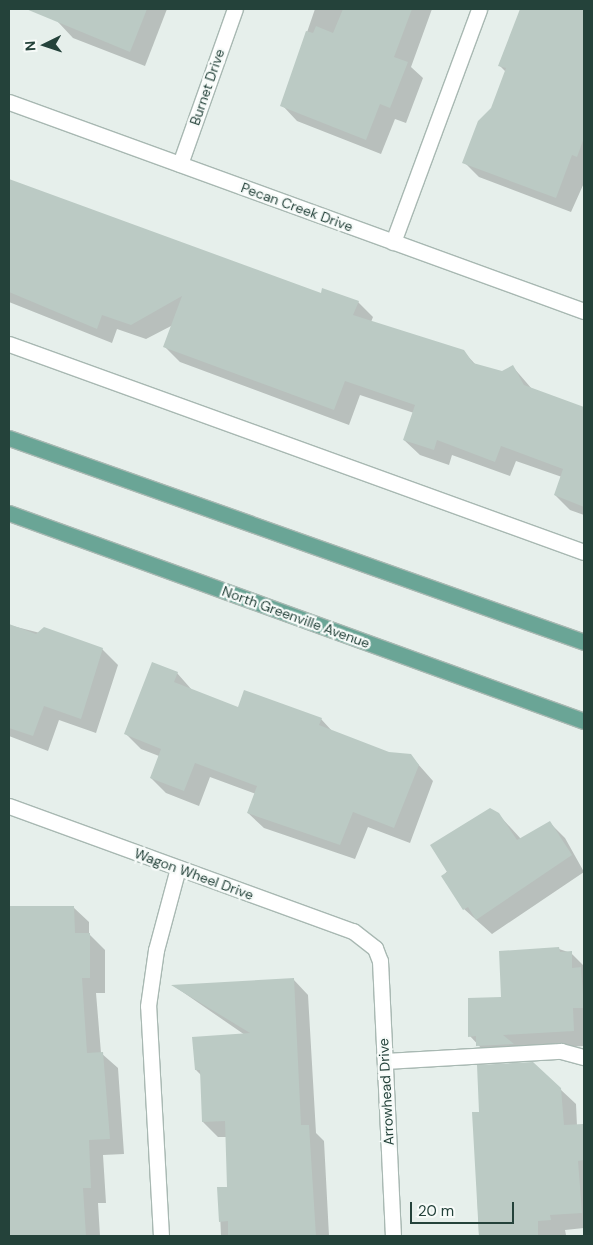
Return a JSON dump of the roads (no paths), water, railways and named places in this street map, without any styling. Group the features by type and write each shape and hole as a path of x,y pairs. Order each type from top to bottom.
{"main road":[{"path":"9,438 584,642"},
{"name":"North Greenville Avenue","path":"9,513 584,720"}],"street":[{"name":"Burnet Drive","path":"180,164 235,9"},
{"path":"393,242 478,9"},
{"name":"Pecan Creek Drive","path":"9,102 584,311"},
{"path":"9,344 584,552"},
{"name":"Wagon Wheel Drive","path":"9,806 353,931 375,948"},
{"path":"161,1236 148,1006 156,950 178,868"},
{"name":"Arrowhead Drive","path":"375,948 380,961 393,1236"},
{"path":"385,1061 561,1051 584,1057"}]}
